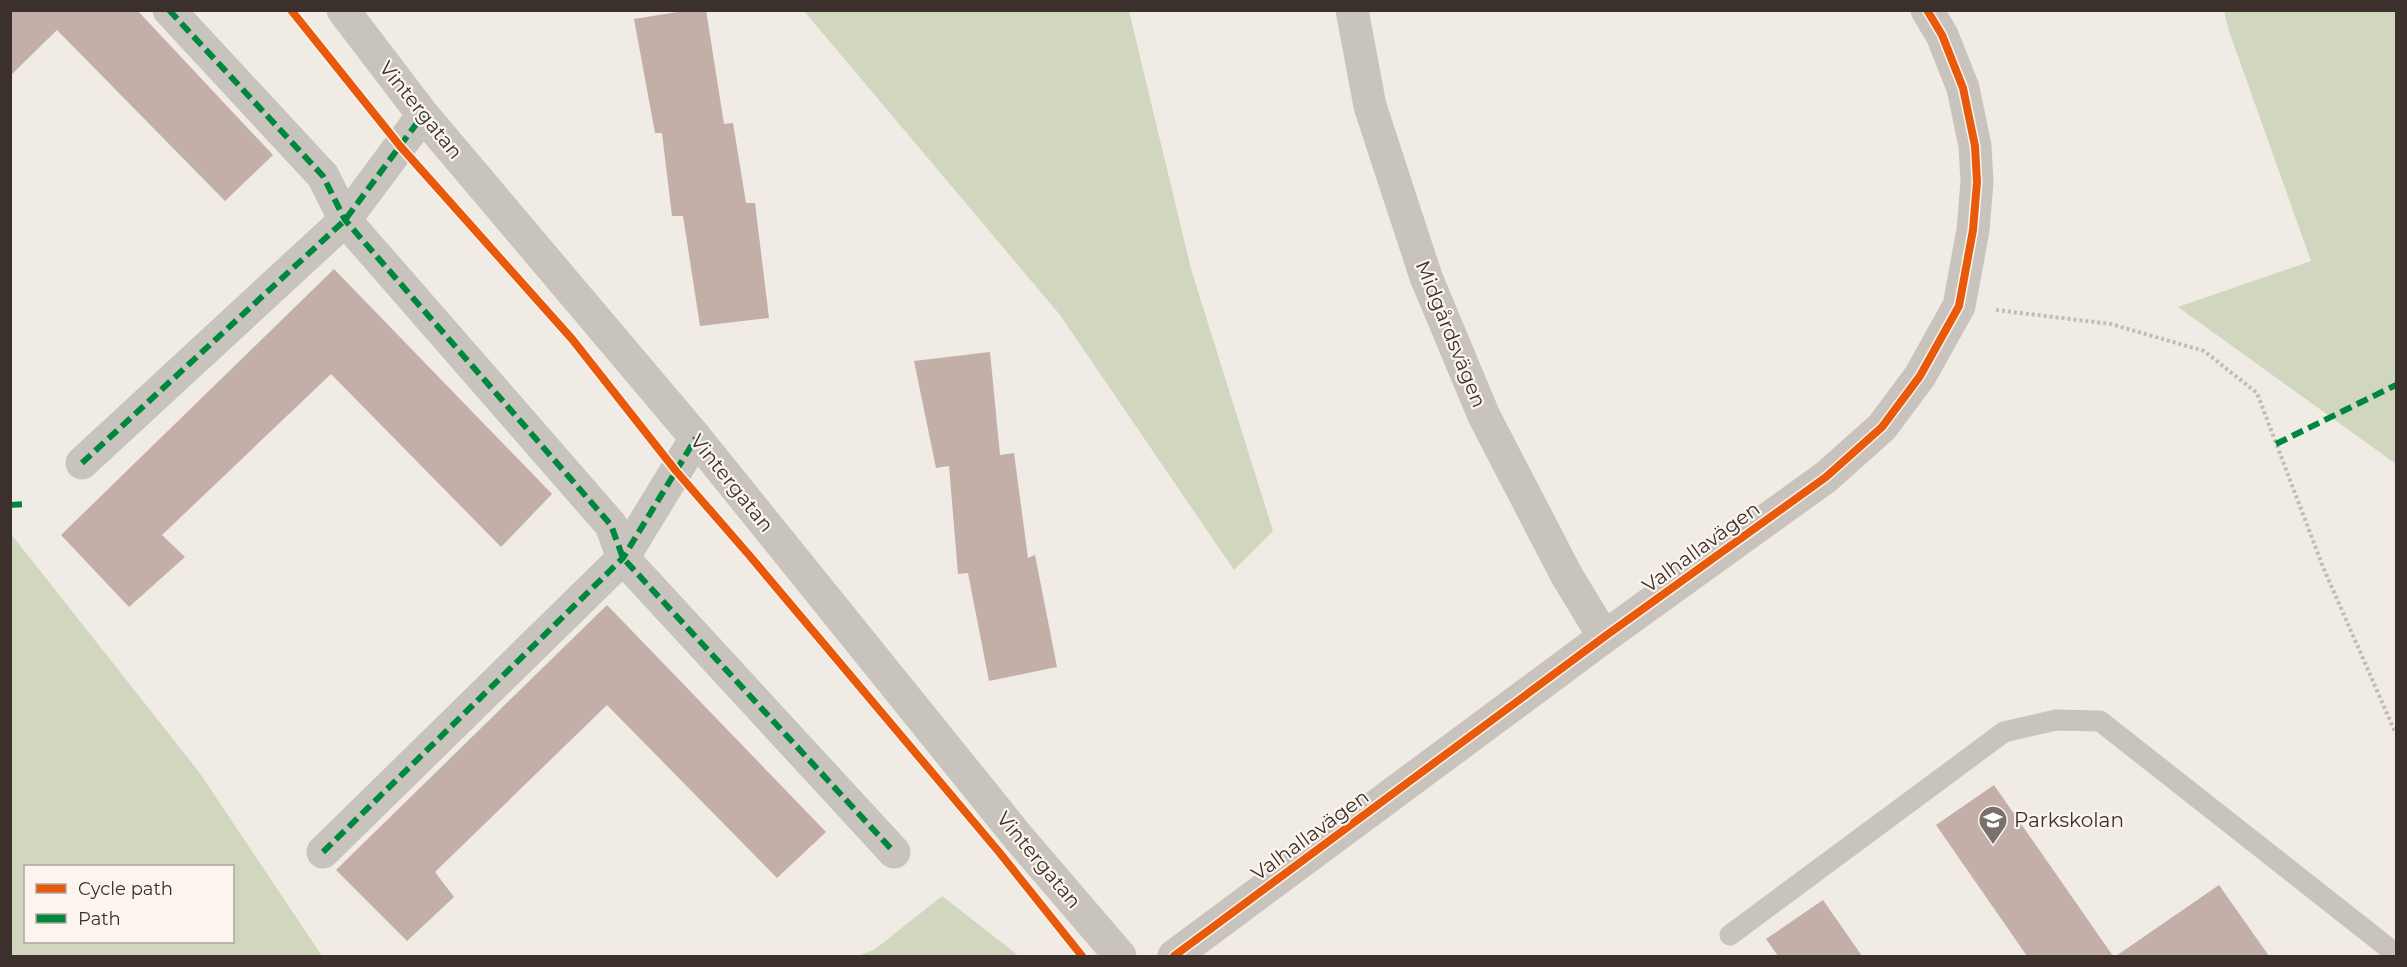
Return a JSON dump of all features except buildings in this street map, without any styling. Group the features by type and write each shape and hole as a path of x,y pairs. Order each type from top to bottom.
{"street":[{"path":"169,10 323,176 345,220 611,525 623,558 894,852"},
{"name":"Vintergatan","path":"344,10 423,115 696,438 1011,828 1120,957"},
{"name":"Midgårdsvägen","path":"1352,10 1370,106 1426,277 1484,416 1567,576 1604,637"},
{"name":"Valhallavägen","path":"1174,957 1604,637 1826,477 1882,427 1920,376 1959,306 1974,230 1977,182 1975,146 1963,88 1942,35 1927,10"},
{"path":"82,463 345,220 423,115"},
{"path":"323,852 623,558 696,438"}],"lane":[{"path":"1730,935 2004,732 2056,720 2100,722 2397,954"}],"path":[{"path":"1959,306 2111,324 2204,351 2257,393 2323,567 2397,734"}],"green space":[{"path":"804,11 1129,11 1191,269 1273,531 1234,570 1060,315"},
{"path":"2224,11 2396,11 2396,464 2178,307 2311,261 2229,31"},
{"path":"11,534 199,772 322,956 11,956"},
{"path":"942,896 1019,956 857,956 874,950"}],"marked path":[{"path":"169,10 323,176 345,220 611,525 623,558 894,852"},
{"path":"82,463 345,220 423,115"},
{"path":"2276,444 2396,385"},
{"path":"323,852 623,558 696,438"},
{"path":"10,505 28,504"}],"cycle path":[{"path":"291,10 400,146 572,339 676,471 999,852 1082,956"},
{"path":"1174,956 1604,637 1826,477 1882,427 1920,376 1959,306 1973,230 1977,182 1975,146 1963,88 1942,35 1927,10"}],"place":[{"name":"Parkskolan","path":"1993,846"}]}
